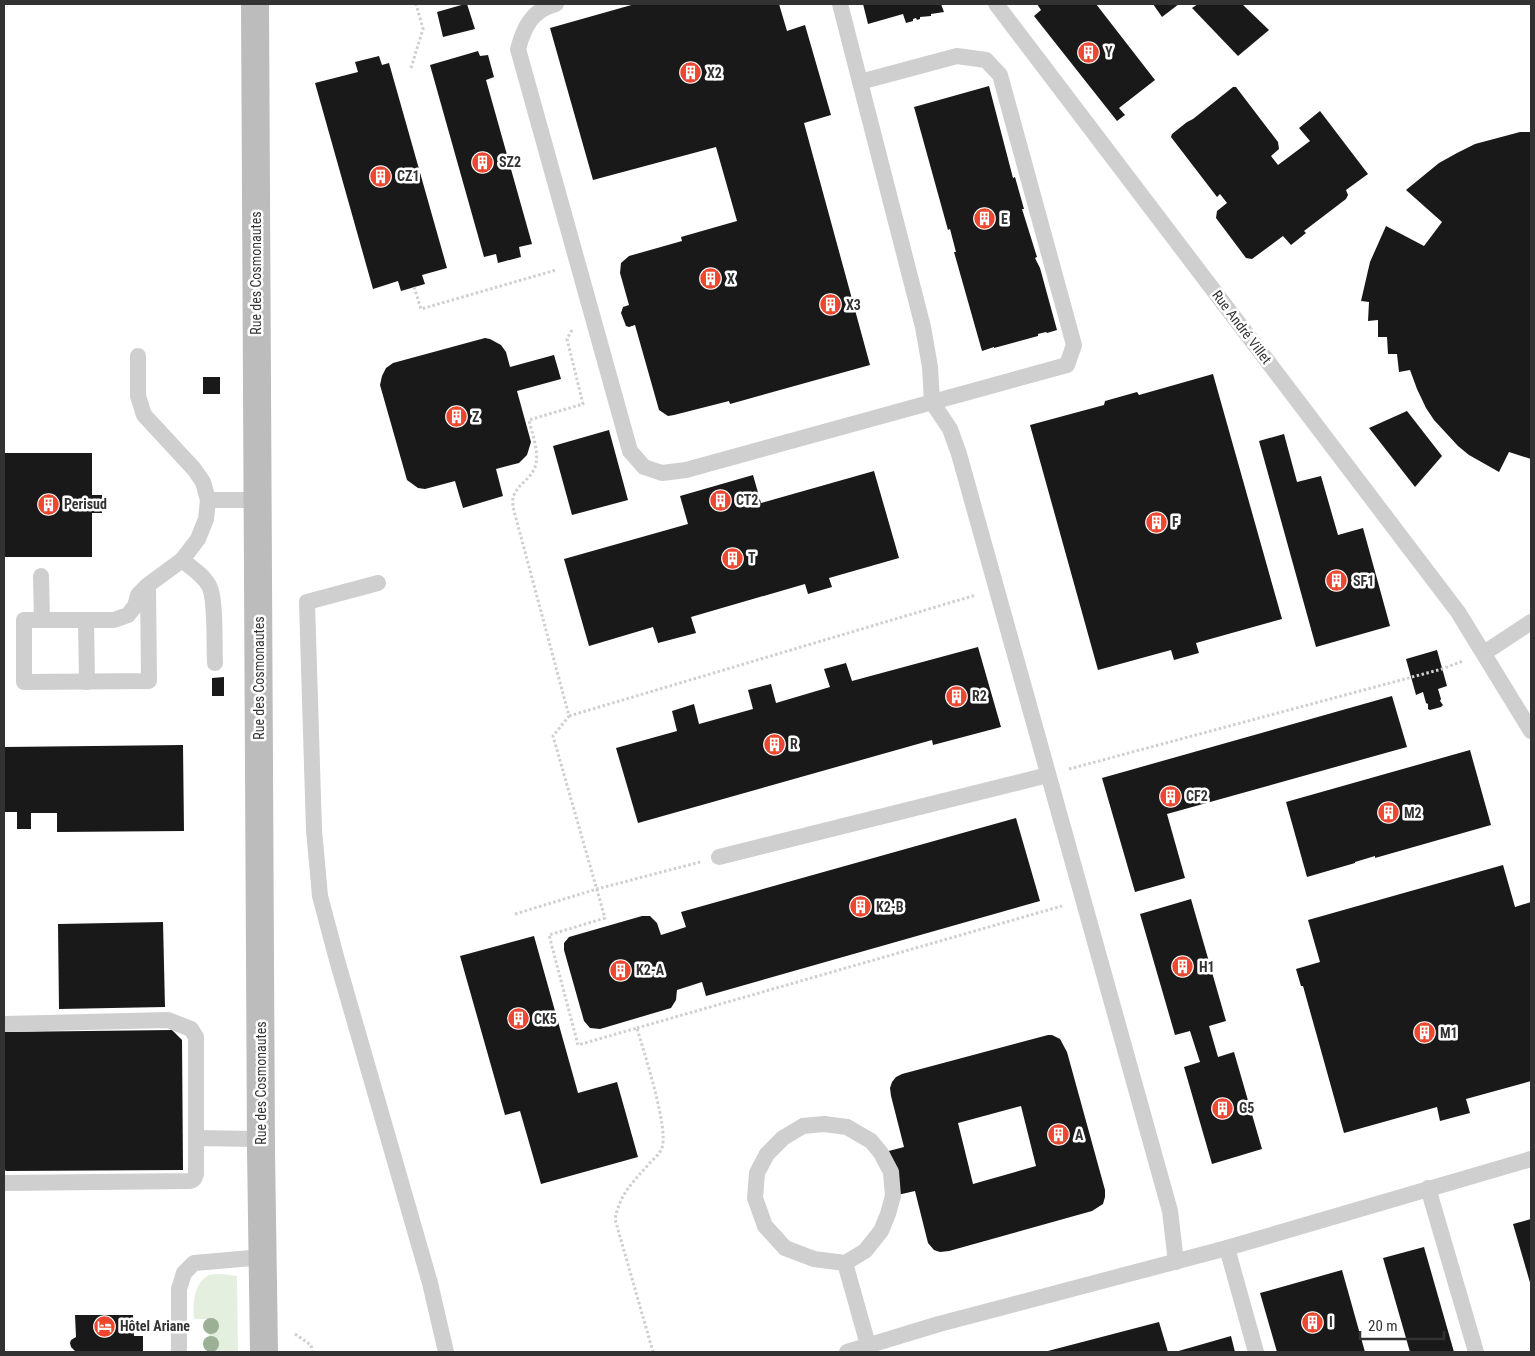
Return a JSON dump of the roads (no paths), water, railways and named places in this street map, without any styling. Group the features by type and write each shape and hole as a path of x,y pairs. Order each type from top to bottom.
{"main road":[{"name":"Rue des Cosmonautes","path":"255,4 261,1138 264,1352"}],"lane":[{"path":"556,4 547,6 532,18 522,31 518,50 630,451 644,467 662,473 686,470 1067,365 1074,345 1000,75 986,60 957,56 860,82"},
{"path":"840,4 923,327 930,367 932,402 950,429 959,454 998,589 1170,1211 1176,1262"},
{"name":"Rue André Villet","path":"996,4 1458,612 1531,732"},
{"path":"138,356 138,396 144,414 194,469 203,482 208,500 206,518 198,539 182,560 148,585 138,595 135,606 128,615 114,620 24,620 24,682 148,681 148,585"},
{"path":"208,500 258,500"},
{"path":"182,560 203,578 210,587 215,664"},
{"path":"41,576 42,620"},
{"path":"378,583 307,602 314,830 320,896 430,1283 446,1352"},
{"path":"86,620 87,682"},
{"path":"1484,653 1531,622"},
{"path":"719,857 1048,775"},
{"path":"4,1024 168,1020 191,1029 196,1037 196,1174 194,1179 190,1181 4,1183"},
{"path":"824,1124 847,1127 871,1141 881,1153 891,1172 892,1196 888,1214 881,1231 865,1251 845,1264 814,1259 785,1248 764,1226 755,1198 758,1173 767,1154 783,1138 803,1126 824,1124"},
{"path":"196,1138 261,1138"},
{"path":"847,1352 869,1349 939,1324 1227,1248 1531,1159"},
{"path":"1428,1188 1476,1352"},
{"path":"1227,1248 1256,1352"},
{"path":"179,1352 179,1288 184,1273 194,1262 263,1257"},
{"path":"845,1264 869,1349"}],"place":[{"name":"Y","path":"1089,52"},
{"name":"X2","path":"691,73"},
{"name":"SZ2","path":"483,162"},
{"name":"CZ1","path":"381,176"},
{"name":"E","path":"985,219"},
{"name":"X","path":"711,279"},
{"name":"X3","path":"830,305"},
{"name":"Z","path":"456,417"},
{"name":"CT2","path":"720,500"},
{"name":"Perisud","path":"48,504"},
{"name":"F","path":"1156,522"},
{"name":"T","path":"732,558"},
{"name":"SF1","path":"1337,581"},
{"name":"R2","path":"956,696"},
{"name":"R","path":"774,744"},
{"name":"CF2","path":"1170,796"},
{"name":"M2","path":"1388,813"},
{"name":"K2-B","path":"860,907"},
{"name":"H1","path":"1183,967"},
{"name":"K2-A","path":"620,970"},
{"name":"CK5","path":"518,1019"},
{"name":"M1","path":"1424,1033"},
{"name":"G5","path":"1223,1108"},
{"name":"A","path":"1059,1135"},
{"name":"I","path":"1313,1322"},
{"name":"Hôtel Ariane","path":"104,1326"}]}
